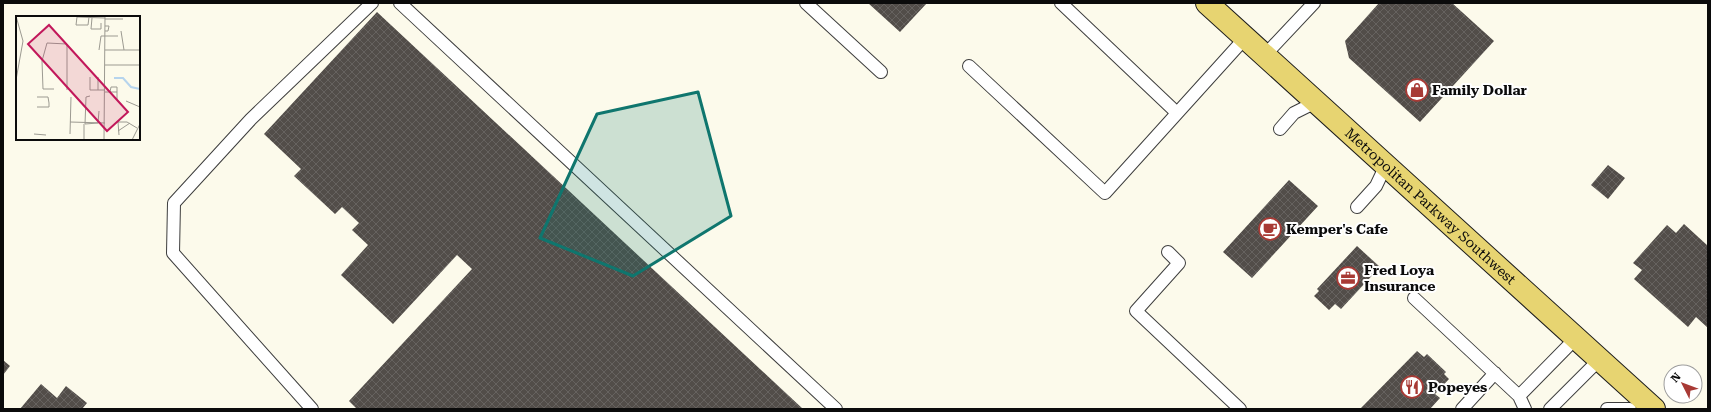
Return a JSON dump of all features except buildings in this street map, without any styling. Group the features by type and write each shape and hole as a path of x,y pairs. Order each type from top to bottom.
{"main road":[{"name":"Metropolitan Parkway Southwest","path":"1207,3 1654,409"}],"lane":[{"path":"312,409 173,253 174,203 251,119 372,3"},
{"path":"400,3 836,409"},
{"path":"806,3 881,72"},
{"path":"1061,3 1177,113"},
{"path":"1265,55 1314,3"},
{"path":"969,66 1105,193 1246,38"},
{"path":"1280,130 1294,113 1316,102"},
{"path":"1357,207 1376,186 1386,165"},
{"path":"1168,252 1179,263 1136,311 1240,409"},
{"path":"1414,298 1519,396 1525,409"},
{"path":"1519,396 1576,338"},
{"path":"1550,409 1600,359"},
{"path":"1462,409 1495,373"},
{"path":"1607,409 1630,409"}],"highlighted area":[{"path":"698,92 731,216 633,276 540,238 597,114"}],"place":[{"name":"Family Dollar","path":"1417,90"},
{"name":"Kemper's Cafe","path":"1270,229"},
{"name":"Fred Loya Insurance","path":"1348,278"},
{"name":"Popeyes","path":"1412,387"}]}
